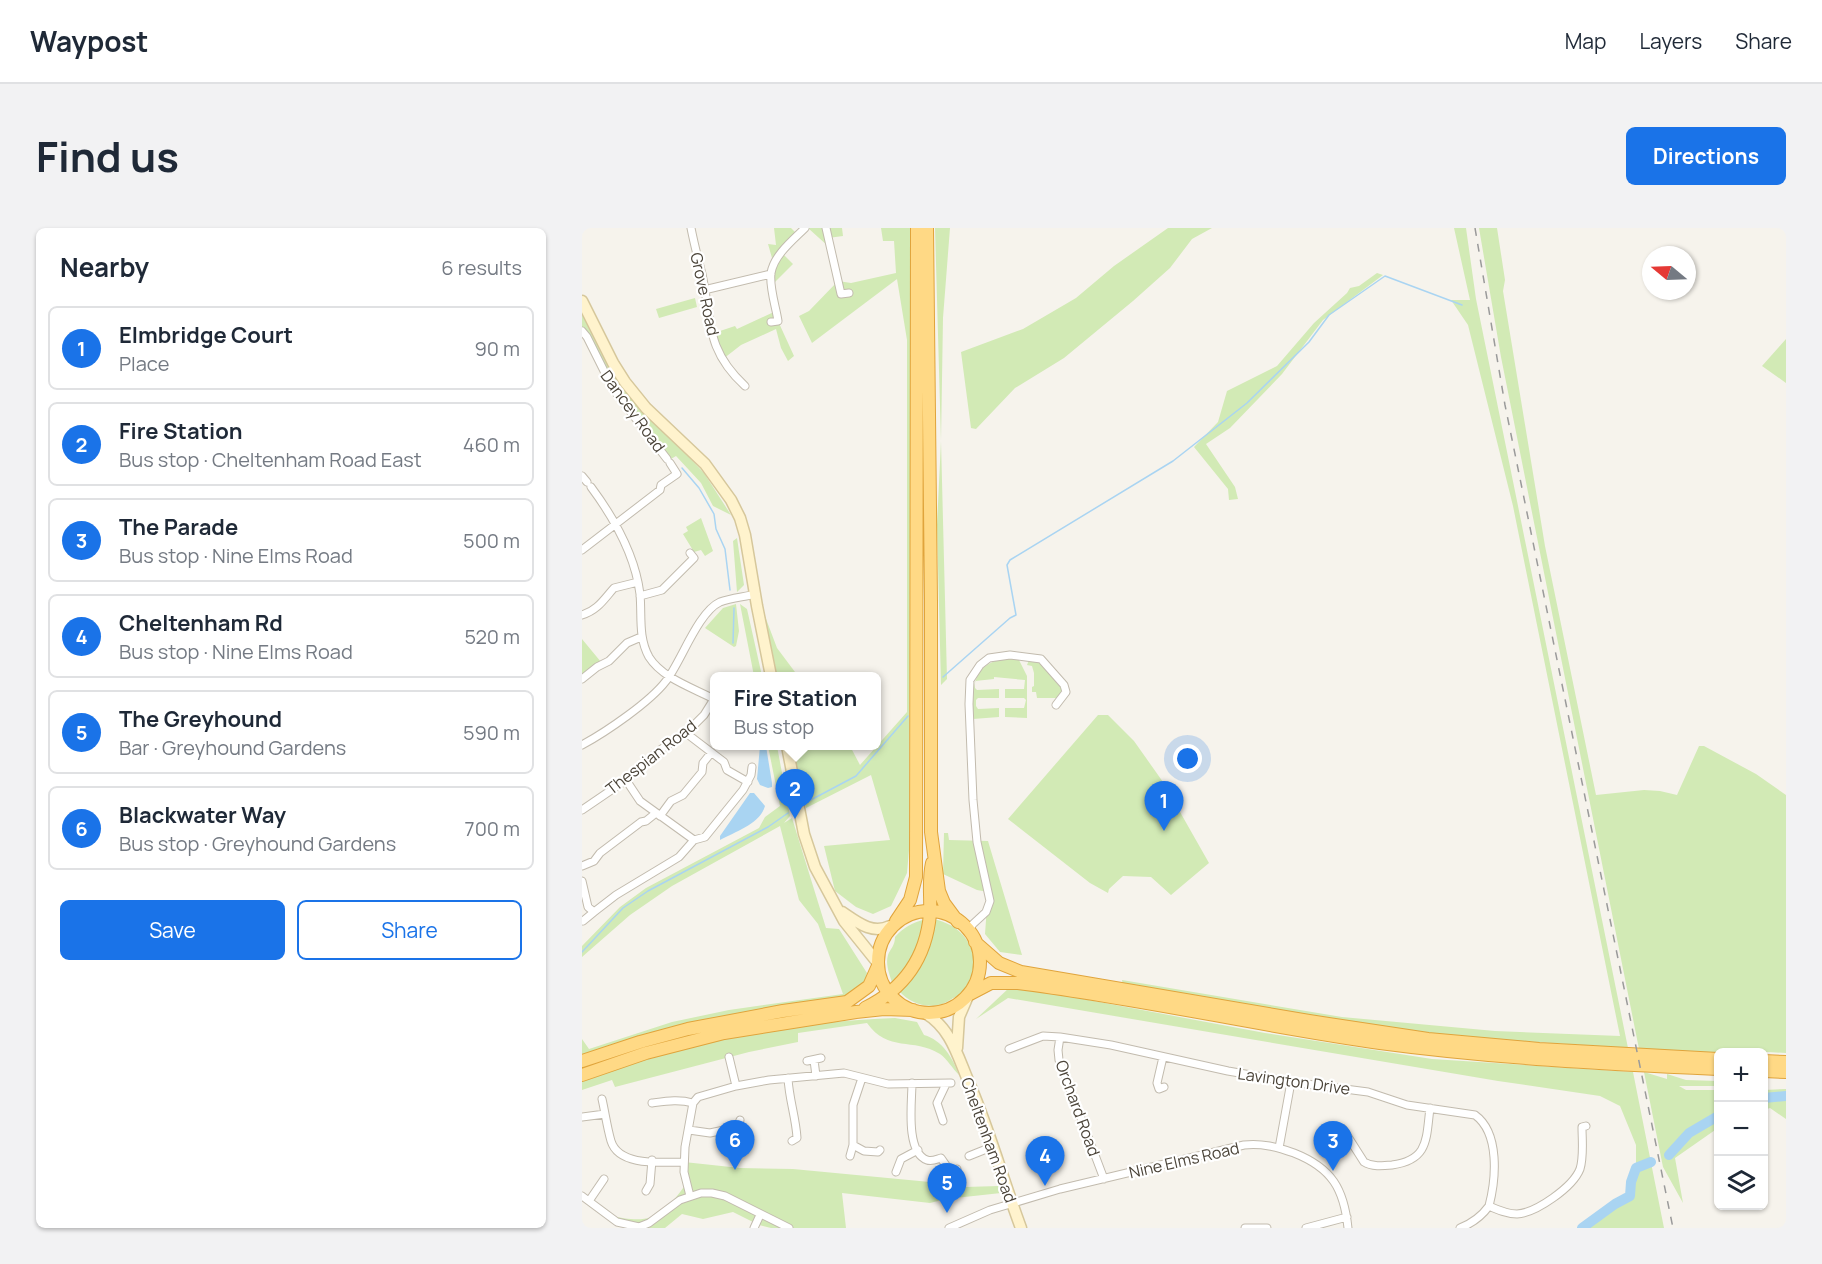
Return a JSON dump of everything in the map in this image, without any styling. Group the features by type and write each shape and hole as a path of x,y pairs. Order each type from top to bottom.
{"highway":[{"path":"582,1061 688,1029 783,1011 847,1002 869,986 877,965 880,945 910,900 916,877 917,228"},
{"path":"927,228 932,601 930,810 939,891 944,903 975,942 994,960 1014,970 1353,1029 1502,1046 1714,1059"},
{"path":"856,1012 890,993 906,979 916,964 924,946 930,912 929,879 934,854"},
{"path":"893,924 917,913 930,912 958,922"},
{"path":"969,995 979,969 979,955 975,942"},
{"path":"877,965 890,993 900,1002 919,1012"},
{"path":"582,1075 646,1053 724,1033 884,1009 937,1012 951,1007 991,983 1018,983 1284,1028 1425,1048 1536,1059 1714,1069"},
{"path":"1768,1061 1786,1062"},
{"path":"1768,1071 1786,1072"}],"main road":[{"path":"582,301 626,382 646,408 705,464 731,500 745,535 770,672"},
{"path":"788,750 808,847 818,874 844,921 877,965"},
{"path":"839,910 868,928 884,929 893,924"},
{"name":"Cheltenham Road","path":"957,1051 959,1017 969,995"},
{"name":"Cheltenham Road","path":"919,1012 939,1023 957,1051 994,1146 1021,1228"}],"street":[{"name":"Grove Road","path":"691,228 711,334 732,374 744,386"},
{"path":"771,322 778,321 771,274 781,252 805,228"},
{"path":"826,228 841,294 849,292"},
{"path":"704,290 771,274"},
{"name":"Dancey Road","path":"582,332 587,337 613,389 677,474 616,524"},
{"path":"586,481 616,524 630,555 640,596 641,638 650,658 669,676 710,697"},
{"path":"582,550 616,524"},
{"path":"640,596 662,590 694,558 690,553"},
{"path":"582,615 592,612 615,588 638,582"},
{"path":"582,744 613,726 657,691 669,676 685,646 711,608 729,599 756,594"},
{"path":"582,679 597,667 609,662 627,643 641,638"},
{"path":"968,931 986,912 990,902 977,842 973,800 970,680 980,664 989,658 1010,655 1041,659 1064,685 1066,692 1056,705"},
{"name":"Thespian Road","path":"582,810 626,780 657,752 686,733 710,705"},
{"path":"686,733 724,762 727,770 748,782"},
{"path":"582,866 594,861 600,853 641,822 658,814 671,801 683,795 702,772 703,763 711,753"},
{"path":"583,921 616,895 679,857 694,840 705,837 748,782 752,767"},
{"path":"626,780 640,801 694,840"},
{"path":"582,881 588,907 594,912"},
{"name":"Lavington Drive","path":"1009,1049 1017,1042 1043,1036 1060,1036 1291,1082 1368,1092 1407,1105 1475,1115 1483,1121 1489,1132 1493,1150 1493,1191 1490,1206"},
{"name":"Orchard Road","path":"1060,1036 1059,1060 1104,1179"},
{"path":"729,1057 735,1066 736,1086"},
{"path":"1158,1089 1157,1083 1163,1057"},
{"path":"814,1060 816,1076"},
{"path":"690,1196 686,1184 684,1162 693,1103 698,1097 736,1086 844,1073 888,1084 949,1083 937,1103 943,1121"},
{"path":"788,1078 797,1141"},
{"path":"850,1156 853,1145 853,1105 862,1078"},
{"path":"1279,1148 1291,1082"},
{"path":"912,1083 911,1129 918,1150 926,1160 941,1158 950,1171 957,1168"},
{"path":"602,1098 611,1142 620,1154 639,1160 684,1162"},
{"path":"652,1103 662,1105 683,1100 693,1103"},
{"path":"1343,1129 1364,1162 1373,1166 1378,1161 1408,1162 1418,1156 1426,1138 1430,1108"},
{"path":"582,1117 605,1114"},
{"path":"689,1130 710,1133 740,1127"},
{"path":"1460,1228 1482,1216 1490,1206 1515,1214 1528,1212 1569,1185 1580,1170 1582,1127"},
{"path":"1340,1141 1347,1137"},
{"name":"Nine Elms Road","path":"949,1228 1012,1203 1060,1189 1244,1145 1257,1144 1279,1148 1323,1168 1340,1190 1348,1228"},
{"path":"853,1145 864,1151 878,1152 880,1150"},
{"path":"974,1157 994,1146"},
{"path":"896,1172 901,1159 918,1150"},
{"path":"650,1187 652,1160"},
{"path":"589,1201 604,1179"},
{"path":"582,1196 617,1222 639,1227 690,1196 712,1193 725,1196 789,1228"},
{"path":"754,1228 760,1215"},
{"path":"1306,1228 1347,1217"},
{"path":"1250,1225 1267,1228"}],"green space":[{"path":"774,228 791,228 798,235 781,252 793,264 772,285 774,265 768,244 776,245"},
{"path":"808,228 842,228 843,236 828,238 829,247"},
{"path":"881,228 911,228 909,850 907,873 891,906 873,914 856,907 835,891 824,846 890,840 871,775 806,808 793,750 852,750 860,765 873,750 881,750 881,741 907,712 907,340 897,279 812,343 799,316 809,311 838,281 851,283 896,273 894,241 883,241"},
{"path":"935,228 950,228 943,318 941,441"},
{"path":"1168,228 1212,228 1192,239 1170,268 1133,301 1064,358 1015,388 976,429 971,428 961,352 1023,329 1076,298 1114,266"},
{"path":"1454,228 1466,228 1476,299 1628,1048 1474,1038 1342,1023 1123,986 1122,980 1342,1017 1495,1031 1620,1036 1513,506 1468,325 1451,300 1470,300"},
{"path":"1479,228 1497,228 1505,280 1503,291 1545,546 1596,795 1644,790 1677,795 1699,746 1704,746 1756,774 1786,795 1786,1053 1768,1052 1768,1048 1714,1048 1714,1054 1639,1049 1501,357"},
{"path":"1377,273 1383,275 1323,320 1282,374 1230,428 1206,444 1235,487 1238,499 1229,500 1228,489 1194,447 1218,422 1227,391 1277,366 1314,323 1350,288 1359,286"},
{"path":"695,298 697,307 659,318 656,309"},
{"path":"582,301 625,382 690,448 688,456 704,473 731,515 713,506 701,483 676,456 671,459 613,389 582,331"},
{"path":"776,311 778,321 794,356 788,361 781,348 776,329 741,345 723,359 711,334 735,326 737,329"},
{"path":"1786,339 1786,383 1762,366"},
{"path":"941,441 947,679 941,685 937,525"},
{"path":"701,518 713,551 705,556 701,550 694,552 683,534 688,531 686,527"},
{"path":"737,538 744,585 737,592 733,541"},
{"path":"760,603 777,648 795,672 776,672"},
{"path":"736,604 739,631 734,647 705,628 723,608"},
{"path":"740,604 747,609 761,672 753,672"},
{"path":"582,639 601,662 584,676 582,674"},
{"path":"1013,657 1019,660 1027,676 1027,718 1005,717 1005,708 1024,708 1026,700 1024,698 1005,698 1005,689 1024,689 1025,680 994,677 994,679 976,681 982,669 989,664"},
{"path":"1029,660 1039,661 1063,687 1059,698 1037,698 1036,692 1032,692 1034,673 1032,666 1027,665"},
{"path":"975,684 977,690 999,689 999,698 978,698 976,706 978,709 999,708 999,717 973,719"},
{"path":"1098,715 1108,715 1134,741 1163,782 1209,863 1171,895 1151,877 1123,876 1109,889 1108,893 1090,883 1008,819"},
{"path":"769,750 778,750 790,816 784,823 792,818 826,928 839,929 867,973 864,986 845,999 582,1056 582,1039 589,1049 672,1022 729,1010 843,994 818,924 799,900 780,826 672,886 630,915 582,957 582,946 620,907 646,888 759,828 765,817 780,806"},
{"path":"944,833 948,833 949,840 988,841 1022,955 1000,952 985,934 988,892 977,890 943,874"},
{"path":"926,919 917,953 893,985 887,959 895,937 909,926"},
{"path":"933,919 947,923 958,930 972,949 974,961 968,984 959,996 942,1004 930,1006 913,1002 899,991"},
{"path":"1010,987 1265,1033 1432,1059 1633,1072 1664,1228 1582,1228 1630,1196 1631,1182 1636,1168 1636,1145 1620,1106 1600,1096 1498,1081 1008,998 976,1019"},
{"path":"895,1018 917,1022 924,1035 936,1041 946,1050 959,1075 940,1054 920,1046 892,1042 875,1032 867,1023 798,1033 798,1042 749,1052 615,1087 612,1080 582,1090 582,1079 697,1044 775,1029"},
{"path":"1644,1072 1667,1079 1667,1074 1686,1080 1714,1081 1714,1086 1679,1086 1686,1090 1714,1090 1714,1131 1675,1158 1683,1203 1663,1167"},
{"path":"1786,1089 1786,1119 1768,1109 1768,1090"},
{"path":"684,1162 740,1168 793,1169 951,1184 963,1180 965,1187 999,1186 1001,1193 930,1203 842,1193 846,1228 771,1228 759,1225 733,1212 703,1219 682,1214 665,1228 630,1228 607,1215 645,1219 662,1212 686,1184"}],"water":[{"path":"760,750 767,750 772,787 760,785 757,779"},
{"path":"750,793 754,793 765,806 762,812 747,826 720,840 720,836"}],"waterway":[{"path":"943,677 1016,615 1007,565 1010,560 1173,461 1247,403 1309,342 1329,315 1385,276 1462,305"},
{"path":"682,468 699,488 714,514 716,529 725,549 730,590"},
{"path":"733,643 734,608"},
{"path":"881,747 908,716"},
{"path":"807,802 856,776 879,750"},
{"path":"582,952 623,908 648,891 768,827 788,813"},
{"path":"1768,1098 1786,1096"},
{"path":"1669,1155 1689,1133 1714,1118"},
{"path":"1582,1228 1630,1196 1631,1182 1636,1168 1651,1162"}],"railway":[{"path":"1475,228 1505,405 1673,1228"}],"place":[{"name":"Fire Station","path":"795,819"},
{"name":"Elmbridge Court","path":"1164,831"},
{"name":"Blackwater Way","path":"735,1170"},
{"name":"The Parade","path":"1333,1171"},
{"name":"Cheltenham Rd","path":"1045,1186"},
{"name":"The Greyhound","path":"947,1213"}]}
